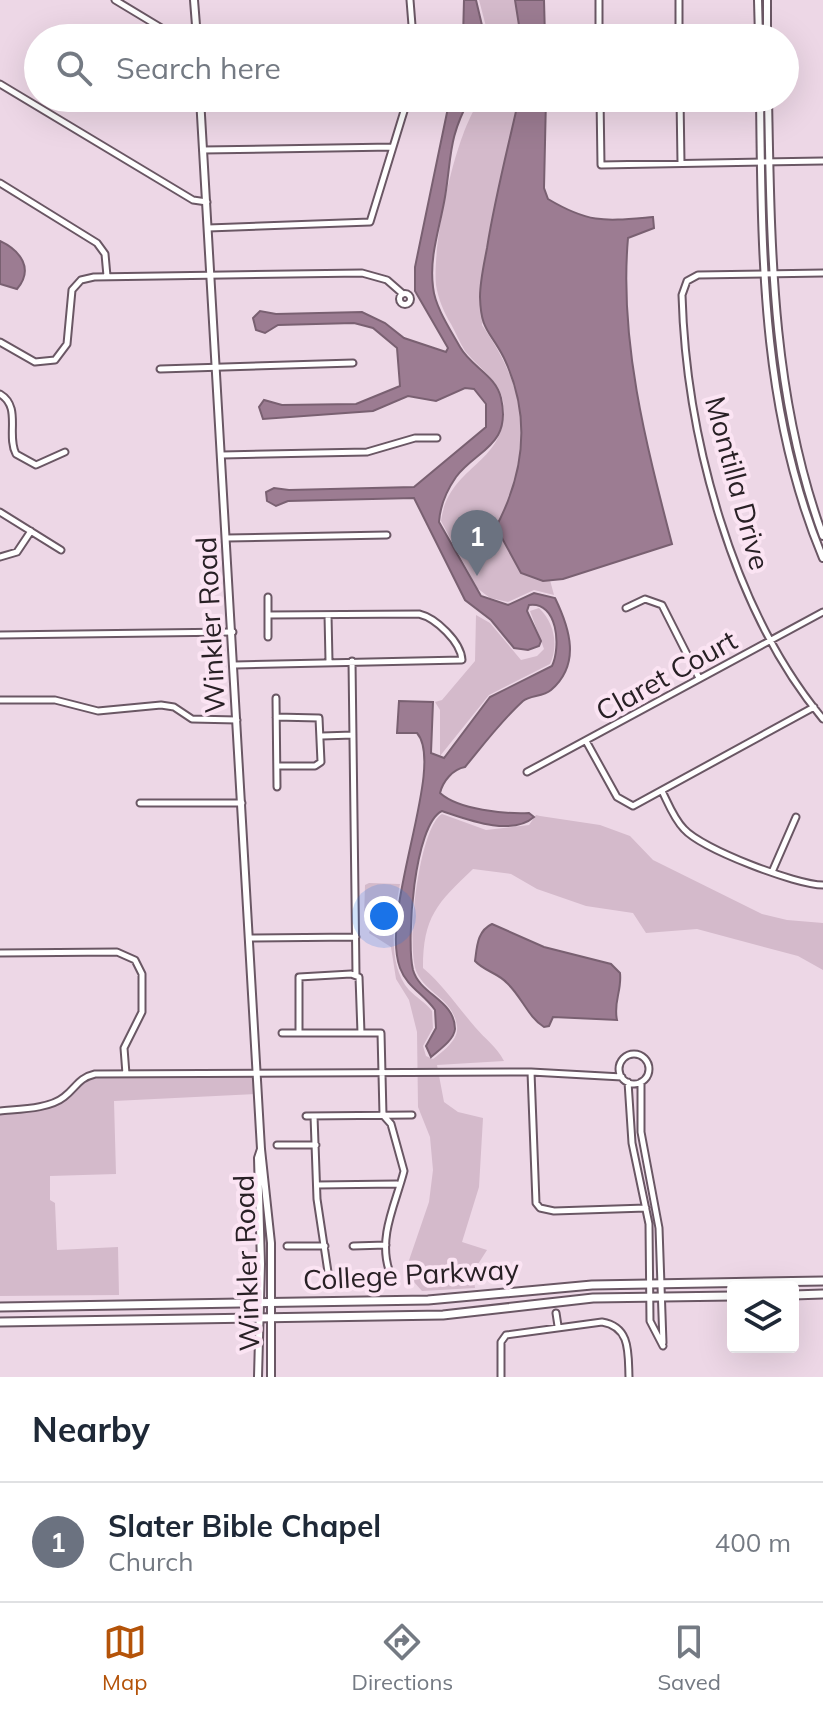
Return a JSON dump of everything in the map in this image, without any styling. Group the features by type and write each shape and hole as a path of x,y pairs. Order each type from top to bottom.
{"main road":[{"name":"College Parkway","path":"0,1307 453,1299 592,1285 823,1281"},
{"path":"799,1295 823,1294"},
{"name":"College Parkway","path":"0,1322 440,1315 570,1300 727,1296"},
{"path":"137,1305 137,1320"}],"street":[{"path":"115,0 155,24"},
{"path":"194,0 196,24"},
{"path":"410,0 412,24"},
{"path":"599,0 599,24"},
{"path":"679,0 679,24"},
{"path":"758,0 759,24"},
{"path":"767,0 767,24"},
{"path":"0,84 24,98"},
{"path":"47,112 193,200 207,202"},
{"name":"Winkler Road","path":"201,112 261,1149 269,1207 273,1302 271,1377"},
{"path":"208,228 370,222 404,112"},
{"path":"600,112 601,165 823,161"},
{"path":"680,112 681,163"},
{"path":"760,112 763,274 771,357 782,422 799,490 823,558"},
{"path":"768,112 776,335 790,420 823,536"},
{"path":"203,150 393,147"},
{"path":"0,183 97,243 105,254 107,276"},
{"path":"0,342 35,362 55,360 67,344 72,290 87,278 362,273 387,280 403,294"},
{"path":"763,274 823,273"},
{"name":"Montilla Drive","path":"763,274 698,275 685,285 682,301 688,363 707,464 741,576 771,640 823,719"},
{"path":"160,369 353,363"},
{"path":"0,394 7,398 12,410 16,454 36,465 65,452"},
{"path":"222,455 367,452 415,438 437,438"},
{"path":"0,512 61,550"},
{"path":"0,557 17,552 31,531"},
{"path":"227,538 387,535"},
{"path":"268,597 268,637"},
{"path":"626,608 645,599 662,605 699,678"},
{"name":"Claret Court","path":"527,772 823,612"},
{"path":"235,665 462,660 456,643 425,615 268,615"},
{"path":"328,615 329,661"},
{"path":"0,635 233,632"},
{"path":"352,661 356,974 361,1033"},
{"path":"276,698 277,787"},
{"path":"0,700 55,700 98,711 161,705 174,707 192,719 238,720"},
{"path":"586,741 621,802 633,806 814,707"},
{"path":"276,717 319,718 322,736 321,762 315,766 277,766"},
{"path":"322,736 353,735"},
{"path":"662,791 689,834 798,883 823,885"},
{"path":"140,803 243,803"},
{"path":"772,872 796,817"},
{"path":"250,938 356,937"},
{"path":"0,953 117,952 135,960 142,974 142,1012 124,1048 126,1074"},
{"path":"299,1033 299,977 356,974"},
{"path":"282,1033 381,1033 383,1115 391,1124 403,1164 386,1245 389,1270"},
{"path":"608,1074 619,1067 628,1055 643,1057 649,1072 641,1082 641,1132 658,1214 663,1346 650,1321 646,1208 632,1143 628,1082"},
{"path":"619,1067 622,1077"},
{"path":"0,1111 51,1104 65,1097 81,1078 126,1074 531,1072 608,1074 622,1077 628,1082 641,1082"},
{"path":"531,1072 536,1203 547,1211 646,1208"},
{"path":"306,1116 412,1115"},
{"path":"314,1116 317,1185 328,1272"},
{"path":"277,1145 316,1145"},
{"name":"Winkler Road","path":"258,1377 258,1158 261,1149"},
{"path":"317,1185 397,1184"},
{"path":"353,1246 386,1245"},
{"path":"287,1246 325,1246"},
{"path":"556,1313 558,1326"},
{"path":"501,1377 501,1342 506,1335 602,1322 615,1326 627,1343 629,1377"}],"shaded area":[{"path":"464,0 476,0 482,24 463,24"},
{"path":"479,0 515,0 519,24 485,24"},
{"path":"515,0 544,0 545,24 519,24"},
{"path":"447,112 464,112 452,147 434,253 434,295 460,347 494,383 501,398 503,414 497,437 453,482 442,505 439,522 481,596 508,605 534,593 555,598 570,646 566,669 560,680 548,692 523,701 465,767 449,776 440,793 470,807 495,812 529,813 534,817 513,826 501,826 442,811 432,820 425,837 414,885 411,935 413,970 423,986 449,1011 455,1029 449,1041 431,1057 426,1046 436,1028 435,1010 403,975 396,943 398,912 424,776 424,750 417,733 397,733 399,701 433,702 431,753 444,758 490,697 552,666 556,648 555,627 546,610 529,605 527,611 541,641 539,646 528,650 514,648 491,620 465,600 414,498 288,501 276,506 267,501 266,492 274,488 414,487 486,427 486,404 474,389 465,388 436,401 408,396 373,411 263,419 259,407 264,400 282,405 356,404 400,386 397,348 373,328 354,323 278,325 265,333 256,330 253,318 260,311 276,314 362,312 385,323 404,338 446,352 448,348 415,291 415,267"},
{"path":"516,112 546,112 544,188 548,199 575,213 598,219 653,217 654,228 628,238 627,315 644,430 672,544 563,579 543,581 521,573 496,527 506,506 518,464 521,422 513,379 484,324 481,309 482,272"},
{"path":"517,112 482,325 510,375 522,424 517,474 496,528 543,581 550,580 554,595 534,590 508,602 490,598 477,588 441,521 453,489 493,445 504,415 504,404 497,386 465,351 444,310 436,285 438,243 448,187 472,113"},
{"path":"0,241 23,261 24,274 17,289 0,284"},
{"path":"539,608 554,634 550,664 489,695 440,756 440,710 435,702 442,700 475,661 476,615 490,623 521,660 537,656 544,649 530,611"},
{"path":"442,814 486,830 529,825 536,815 600,825 630,836 653,860 762,914 823,923 823,970 798,956 697,929 646,933 633,913 586,906 537,889 511,874 473,869 434,912 426,936 423,968 504,1061 437,1065 444,1102 458,1112 483,1118 479,1187 462,1242 487,1250 473,1272 475,1288 422,1291 405,1272 429,1202 433,1170 430,1137 418,1107 417,1032 409,1000 396,979 391,947 369,933 371,927 364,919 365,885 400,884 394,924 394,953 397,967 409,990 432,1011 433,1028 423,1046 426,1056 433,1059 453,1040 457,1026 451,1009 417,973 413,939 421,863 434,824"},
{"path":"492,924 544,947 611,964 620,973 617,1020 553,1017 549,1026 538,1023 507,983 475,961 481,935"},
{"path":"255,1069 256,1094 114,1101 116,1174 50,1176 50,1200 55,1203 57,1250 118,1247 119,1295 0,1296 0,1109 48,1103 84,1076"}],"place":[{"name":"Slater Bible Chapel","path":"477,576"}]}
